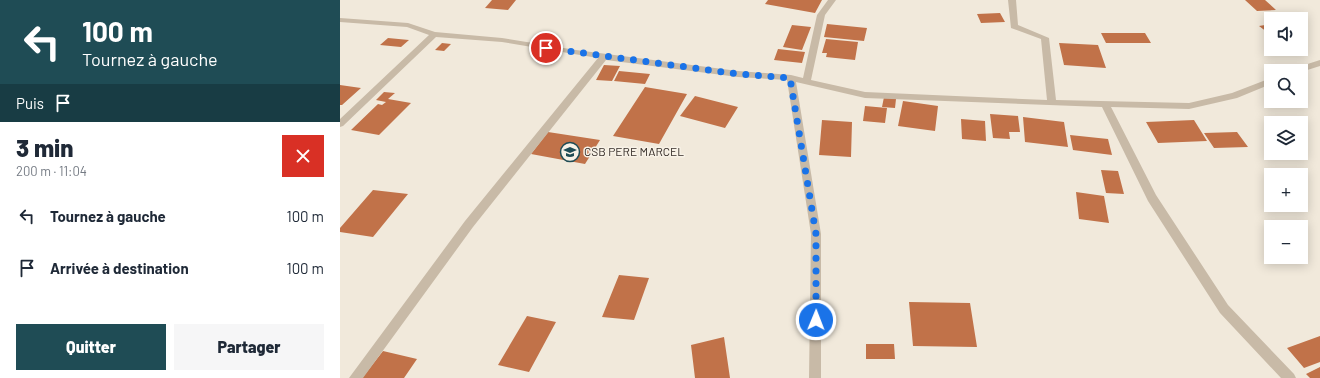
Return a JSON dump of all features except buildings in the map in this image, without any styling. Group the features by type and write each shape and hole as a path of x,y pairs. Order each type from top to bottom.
{"street":[{"path":"807,81 821,15 832,0"},
{"path":"1012,0 1014,26 1045,38 1052,104"},
{"path":"340,20 408,26 434,34 502,40 604,57 738,74 790,78 865,95 1052,104 1189,106 1234,96 1264,84"},
{"path":"340,124 434,34"},
{"path":"355,378 469,224 604,57"},
{"path":"1308,67 1320,63"},
{"path":"790,78 816,234 815,378"},
{"path":"1106,105 1152,198 1224,309 1290,378"}],"place":[{"name":"CSB PERE MARCEL","path":"570,152"}],"route":[{"path":"546,48 738,74 790,78 816,234 816,320"}]}
